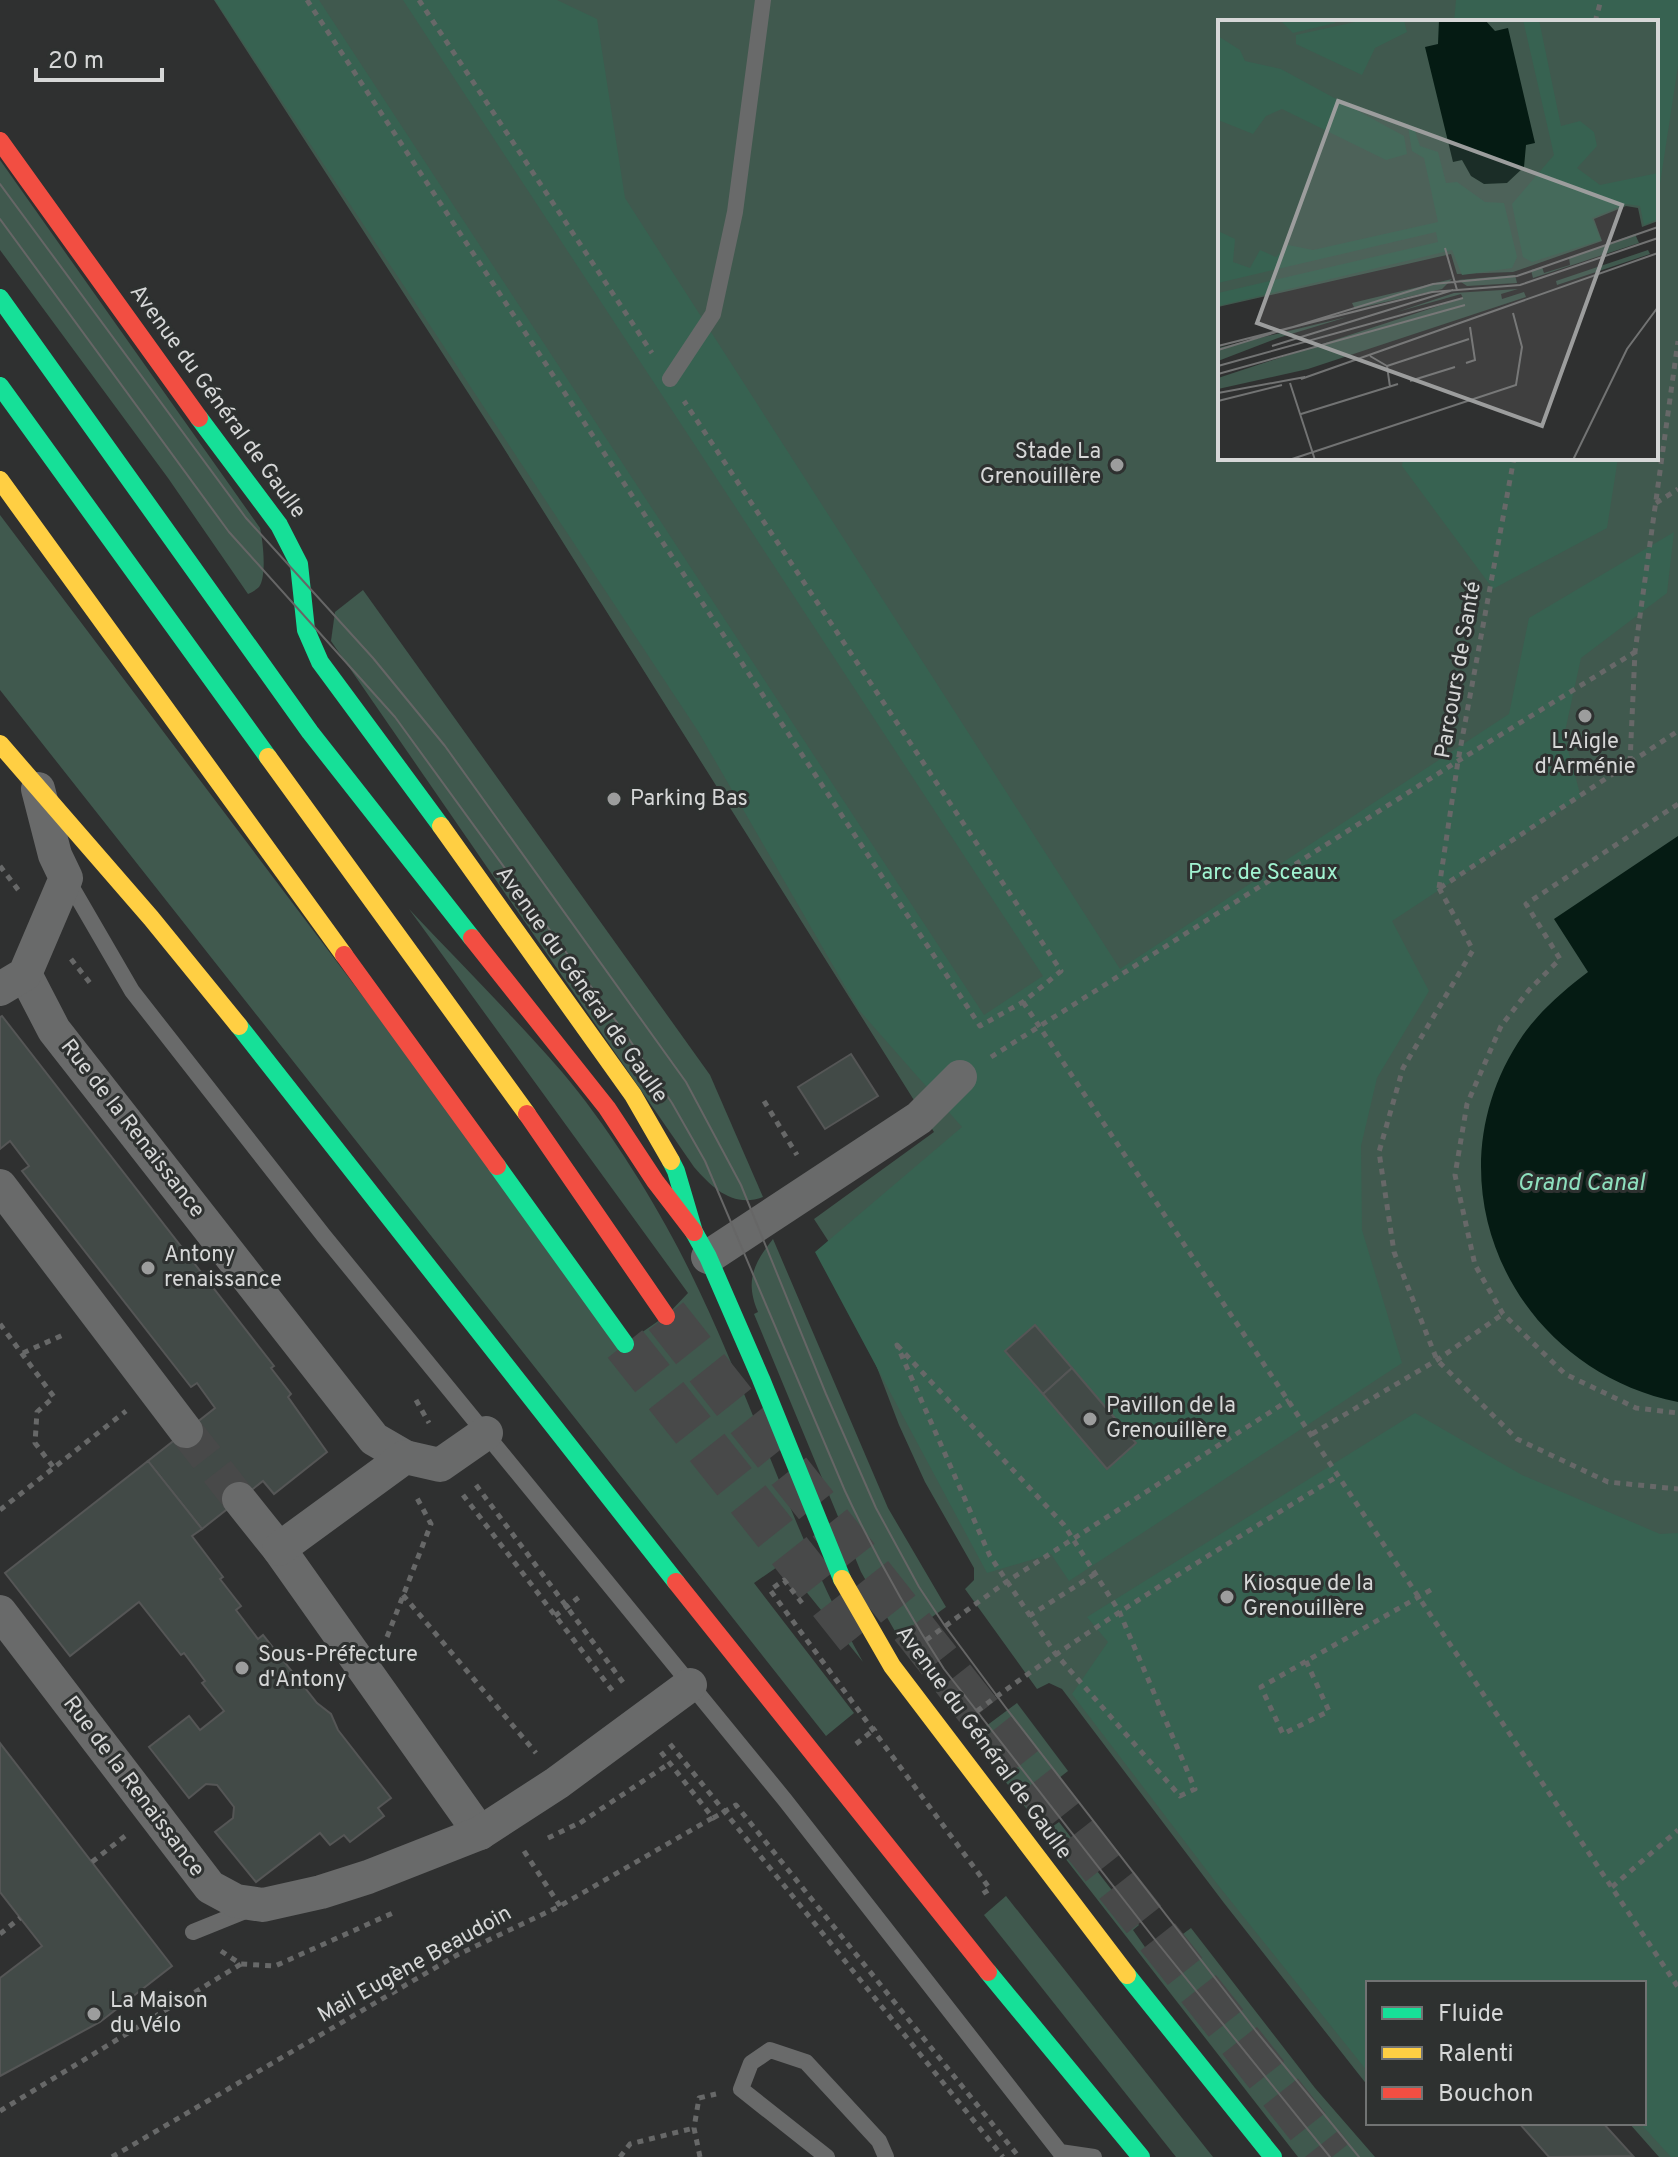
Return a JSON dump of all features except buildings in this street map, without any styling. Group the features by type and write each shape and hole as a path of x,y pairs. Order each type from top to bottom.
{"main road":[{"name":"Avenue du Général de Gaulle","path":"0,141 279,525 299,564 306,630 320,662 397,764 633,1095 676,1171 701,1244 761,1379 835,1567 892,1666 1104,1947 1273,2157"},
{"path":"0,298 310,732 607,1108 701,1244"},
{"path":"0,386 490,1060 666,1316"},
{"path":"0,480 625,1344"},
{"path":"0,744 103,859 206,983 383,1204 823,1770 1141,2157"}],"street":[{"path":"37,785 55,855 66,878"},
{"name":"Rue de la Renaissance","path":"66,878 12,982 54,1030 374,1439 402,1460 454,1470"},
{"path":"701,1244 817,1186 919,1118 960,1077"},
{"path":"0,1186 186,1431"},
{"path":"454,1470 486,1433"},
{"path":"279,1549 402,1460"},
{"path":"239,1499 279,1549 480,1833"},
{"name":"Rue de la Renaissance","path":"0,1612 210,1887 236,1901 263,1905 368,1877 480,1833 557,1783 690,1685"}],"lane":[{"path":"670,379 713,314 735,212 763,0"},
{"path":"66,878 132,991 324,1236 785,1800 1060,2152 1094,2157"},
{"path":"193,1932 263,1905"},
{"path":"827,2157 741,2089 751,2063 770,2050 806,2062 879,2141 886,2157"}],"path":[{"path":"307,0 980,1026 1023,1002 1061,971 419,0"},
{"path":"1596,20 1601,0"},
{"path":"1630,762 1635,652 1678,341"},
{"name":"Parcours de Santé","path":"1439,888 1458,761 1514,460"},
{"path":"1655,503 1678,489"},
{"path":"960,1077 1635,652"},
{"path":"1678,731 1439,888 1473,950 1403,1068 1379,1152 1394,1252 1437,1360 1517,1439 1608,1482 1678,1489"},
{"path":"1678,804 1526,904 1560,959 1529,990 1501,1026 1467,1104 1455,1175 1475,1265 1503,1314 1565,1374 1636,1408 1678,1413"},
{"path":"1023,1002 1678,1987"},
{"path":"764,1101 817,1186"},
{"path":"1312,1434 1437,1360 1503,1314"},
{"path":"0,1324 54,1397 37,1412 35,1443 54,1468"},
{"path":"897,1345 1064,1525 1095,1574 1119,1611 1195,1789 1180,1796 1055,1653 1006,1582 990,1556 897,1345"},
{"path":"0,1510 154,1387"},
{"path":"919,1645 1006,1582 1289,1400"},
{"path":"371,1677 431,1524 402,1460"},
{"path":"454,1470 713,1818 736,1805 1019,2157"},
{"path":"454,1470 643,1720 724,1811 1003,2157"},
{"path":"965,1720 1055,1653 1119,1611 1338,1476"},
{"path":"1029,1616 1095,1574"},
{"path":"811,1615 784,1580 770,1590 875,1729"},
{"path":"1306,1661 1329,1711 1283,1734 1261,1687 1306,1661 1436,1587"},
{"path":"403,1595 533,1749"},
{"name":"Mail Eugène Beaudoin","path":"112,2157 457,1955 560,1906 736,1805"},
{"path":"1612,1887 1678,1830"},
{"path":"524,1851 560,1906"},
{"path":"0,1934 20,1918"},
{"path":"0,2111 241,1964"},
{"path":"700,2157 694,2128 699,2098 741,2089"},
{"path":"620,2157 630,2144 694,2128"}],"green space":[{"name":"Parc de Sceaux","path":"214,0 1678,0 1678,2157 1659,2157 1631,2125 1646,2125 1646,1981 1366,1981 1366,2083 1062,1689 1049,1683 1037,1689 965,1589 974,1580 974,1568 925,1482 899,1425 873,1357 853,1279 814,1219 934,1132 498,439"},
{"path":"215,0 319,0 984,1015 1043,976 403,0 557,0 597,19 625,198 1120,969 1509,714 1529,618 1674,532 1667,593 1581,658 1564,736 1581,797 1392,921 1429,991 1377,1078 1361,1146 1362,1230 1402,1363 1069,1581 1051,1554 987,1573 815,1252 962,1127 858,1009 698,731"},
{"path":"1456,0 1678,0 1678,66 1658,197 1658,20 1454,20"},
{"path":"0,160 260,528 263,575 259,587 252,592 248,594 168,478 0,250"},
{"path":"1403,460 1618,460 1607,528 1493,589 1402,466"},
{"path":"0,515 625,1344 667,1315 688,1293 409,909 562,1072 609,1135 666,1226 703,1299 790,1508 863,1662 783,1563 754,1583 854,1713 826,1736 0,690"},
{"path":"363,590 710,1075 763,1197 752,1200 733,1198 709,1183 694,1167 331,641 335,612"},
{"path":"773,1239 888,1508 946,1607 900,1640 861,1572 754,1314 758,1312 752,1291 753,1274"},
{"path":"1415,1413 1522,1475 1660,1534 1678,1533 1678,2157 1671,2157 1642,2125 1646,2125 1646,1981 1366,1981 1366,2070 1218,1885 1072,1694 1108,1642 1087,1617"},
{"path":"1017,1703 1068,1771 1031,1800 1052,1827 1059,1822 1139,1925 1133,1930 1152,1957 1191,1928 1315,2088 1375,2157 1298,2157 973,1740 970,1735"},
{"path":"1006,1896 1213,2157 1176,2157 984,1915"}],"water":[{"name":"Grand Canal","path":"1678,836 1678,1402 1619,1382 1569,1351 1529,1309 1500,1260 1484,1205 1482,1148 1494,1091 1523,1035 1553,1001 1588,972 1554,919"}],"tunnel":[{"path":"666,1316 1332,2157"},
{"path":"625,1344 865,1646"},
{"path":"186,1431 239,1499"}],"tram line":[{"path":"0,184 246,518 373,658 445,746 686,1082 741,1185 876,1508 919,1587 1006,1708 1256,2031 1359,2157"},
{"path":"0,219 229,532 395,717 629,1039 672,1103 705,1161 845,1491 879,1560 930,1648 1156,1941 1330,2157"}],"traffic: fast":[{"path":"0,298 310,732 472,938"},
{"path":"0,386 268,757"},
{"path":"199,418 279,525 299,564 306,630 320,662 441,826"},
{"path":"239,1026 676,1582"},
{"path":"671,1161 694,1232 761,1379 842,1579"},
{"path":"497,1166 625,1344"},
{"path":"988,1972 1141,2157"},
{"path":"1127,1975 1273,2157"}],"traffic: slow":[{"path":"0,480 344,955"},
{"path":"0,744 151,918 239,1026"},
{"path":"268,757 527,1114"},
{"path":"441,826 633,1095 671,1161"},
{"path":"842,1579 892,1666 1127,1975"}],"traffic: jam":[{"path":"0,141 199,418"},
{"path":"472,938 607,1108 655,1181 694,1232"},
{"path":"344,955 497,1166"},
{"path":"527,1114 666,1316"},
{"path":"676,1582 988,1972"}],"place":[{"name":"Stade La Grenouillère","path":"1117,465"},
{"name":"L'Aigle d'Arménie","path":"1585,716"},
{"name":"Parking Bas","path":"614,799"},
{"name":"Antony renaissance","path":"148,1268"},
{"name":"Pavillon de la Grenouillère","path":"1090,1419"},
{"name":"Kiosque de la Grenouillère","path":"1227,1597"},
{"name":"Sous-Préfecture d'Antony","path":"242,1668"},
{"name":"La Maison du Vélo","path":"94,2014"}]}
